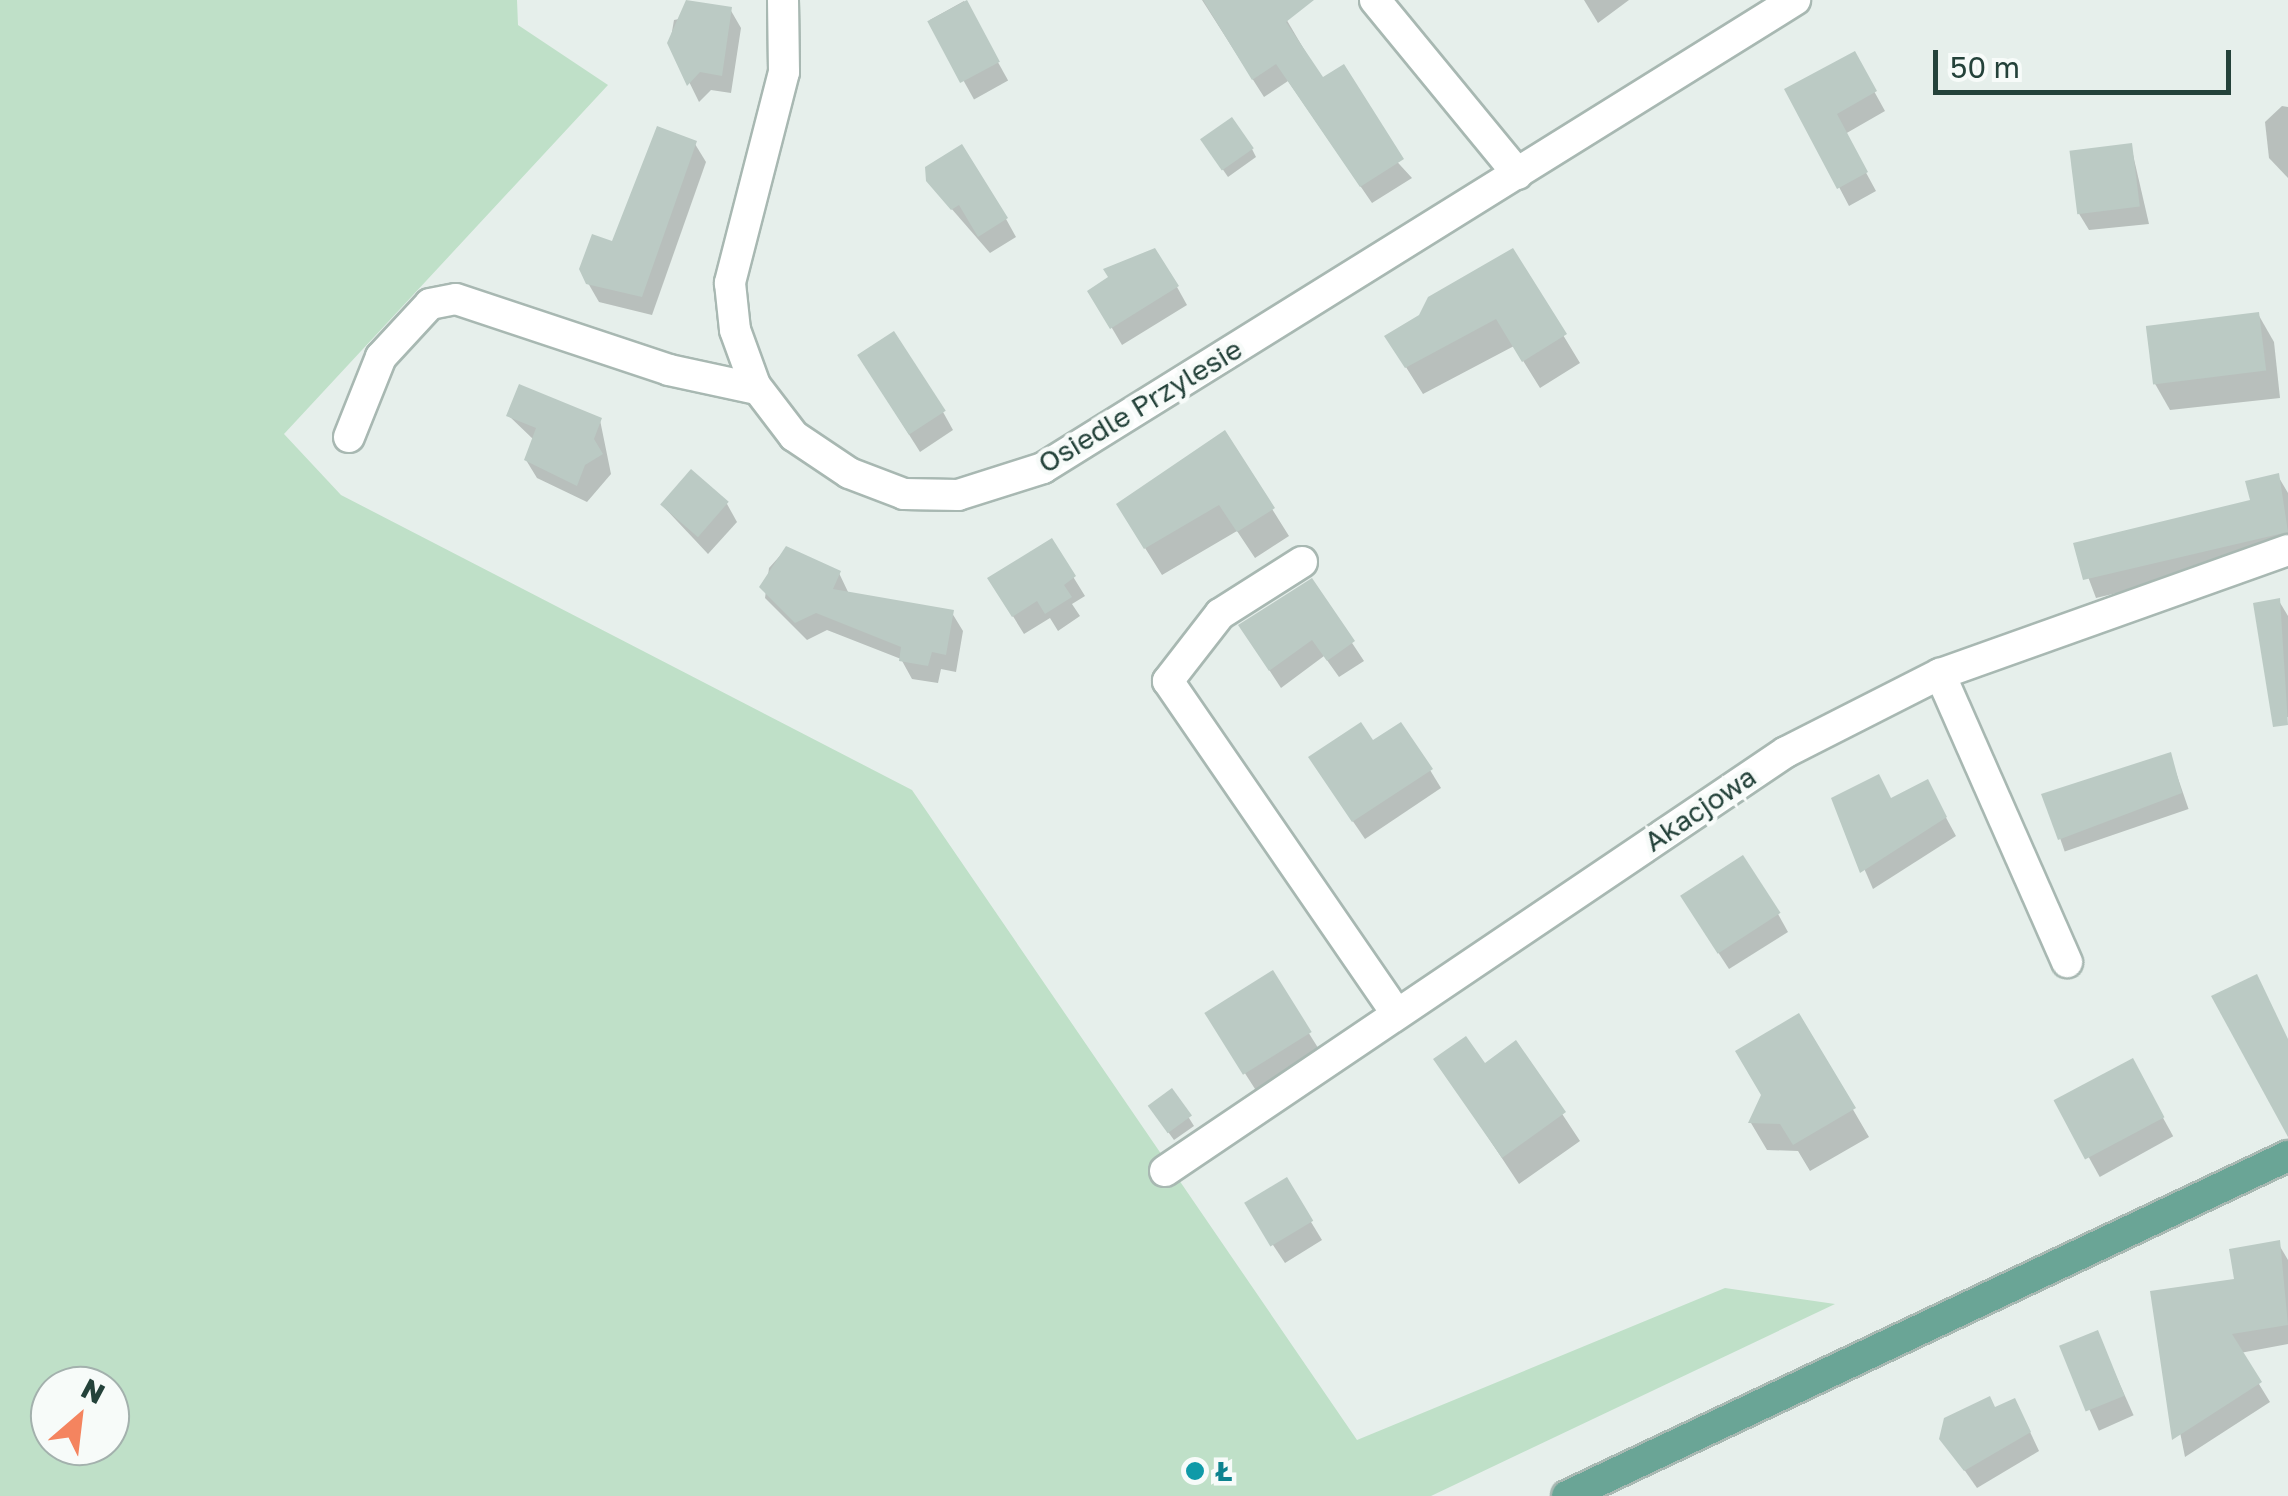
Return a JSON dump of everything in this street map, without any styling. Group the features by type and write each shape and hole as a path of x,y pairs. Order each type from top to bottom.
{"main road":[{"path":"1566,1496 2288,1156"}],"street":[{"name":"Osiedle Przylesie","path":"783,0 784,72 730,283 757,388 794,436 849,474 904,494 1002,484 1518,174 1795,0"},
{"path":"1375,0 1518,174"},
{"path":"349,437 381,357 430,304 456,299 669,370 757,388"},
{"name":"Akacjowa","path":"1165,1171 1396,1011 1786,752 1940,674 2288,550"},
{"path":"1302,562 1220,614 1168,681 1396,1011"},
{"path":"1940,674 2067,962"}],"green space":[{"path":"0,0 517,0 518,25 608,85 284,434 341,495 912,790 1357,1440 1725,1288 1835,1304 1431,1496 0,1496"}],"building":[{"path":"686,0 732,7 722,76 700,72 687,86 667,43"},
{"path":"967,0 1000,62 960,83 927,21"},
{"path":"1203,0 1314,0 1286,22 1323,77 1344,64 1404,159 1360,187 1276,64 1252,80"},
{"path":"1855,51 1877,91 1837,114 1868,172 1837,189 1784,89"},
{"path":"1232,117 1254,148 1222,170 1200,139"},
{"path":"657,126 697,141 642,297 586,284 579,269 592,234 612,241"},
{"path":"2132,143 2140,207 2077,214 2069,151"},
{"path":"962,144 1008,218 978,237 959,205 951,210 926,181 925,167"},
{"path":"1155,248 1179,286 1110,329 1087,291 1108,277 1103,269"},
{"path":"1513,248 1567,334 1522,362 1496,319 1405,368 1384,336 1419,315 1428,297"},
{"path":"2259,312 2266,371 2153,384 2146,326"},
{"path":"894,331 946,411 909,435 857,355"},
{"path":"519,384 602,418 594,439 603,454 585,465 577,486 524,460 536,428 506,416"},
{"path":"1225,430 1275,508 1237,532 1219,505 1144,549 1116,504"},
{"path":"691,469 729,502 698,537 660,504"},
{"path":"2279,473 2288,532 2083,580 2073,543 2250,500 2245,481"},
{"path":"1052,538 1076,576 1064,585 1072,597 1045,614 1037,601 1012,617 987,578"},
{"path":"786,546 841,571 833,589 954,610 946,655 932,652 928,666 899,661 901,647 816,613 795,623 759,587"},
{"path":"1312,578 1355,641 1327,661 1312,640 1269,671 1238,625"},
{"path":"2280,598 2288,725 2273,727 2253,603"},
{"path":"1361,722 1373,740 1401,722 1433,769 1352,822 1308,757"},
{"path":"2171,752 2182,793 2058,840 2041,794"},
{"path":"1879,774 1891,798 1928,779 1947,817 1860,873 1831,798"},
{"path":"1743,855 1781,913 1718,954 1680,896"},
{"path":"1273,970 1312,1032 1243,1075 1204,1013"},
{"path":"2257,974 2288,1039 2288,1137 2211,996"},
{"path":"1799,1013 1856,1108 1793,1145 1780,1124 1748,1123 1761,1095 1735,1051"},
{"path":"1466,1036 1485,1063 1516,1040 1566,1112 1502,1158 1433,1059"},
{"path":"2133,1058 2164,1117 2085,1159 2054,1100"},
{"path":"1172,1088 1192,1116 1168,1133 1148,1106"},
{"path":"1287,1177 1313,1221 1270,1246 1244,1203"},
{"path":"2280,1240 2288,1325 2232,1334 2262,1382 2172,1440 2150,1291 2234,1279 2229,1249"},
{"path":"2098,1330 2125,1396 2086,1412 2059,1346"},
{"path":"1990,1396 1995,1407 2015,1398 2031,1432 1964,1471 1939,1439 1944,1418"}],"place":[{"name":"Ł","path":"1195,1471"}]}
